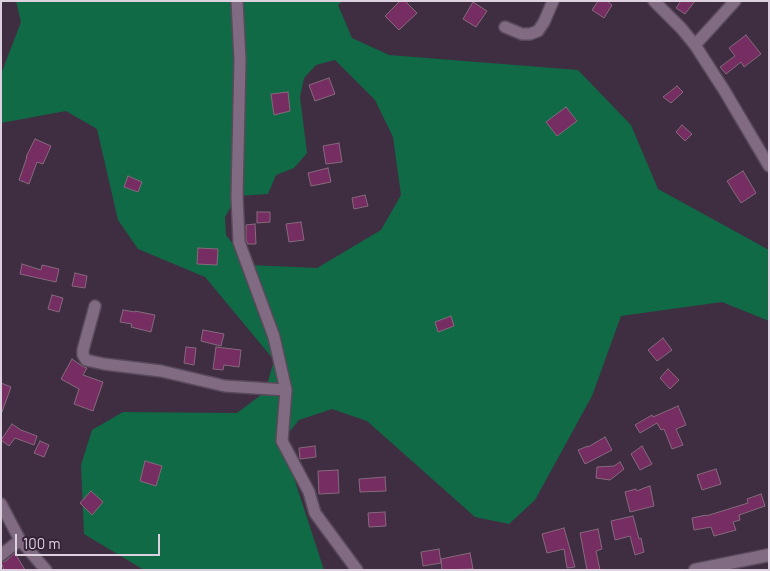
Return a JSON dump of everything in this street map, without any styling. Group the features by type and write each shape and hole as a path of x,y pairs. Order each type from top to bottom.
{"street":[{"path":"236,1 240,60 237,196 239,242 274,337 286,390 282,441 309,492 315,514 357,570"},
{"path":"505,28 522,34 538,31 553,1"},
{"path":"654,1 695,45 769,166"},
{"path":"695,45 735,1"},
{"path":"95,306 83,350 83,356 86,360 161,371 225,386 286,390"},
{"path":"1,504 20,540 46,570"},
{"path":"1,555 20,540"},
{"path":"696,570 769,555"}],"green space":[{"path":"16,1 343,1 338,5 352,38 389,55 578,70 631,125 658,189 769,250 769,321 722,302 621,316 592,396 535,500 509,524 475,517 367,421 332,409 299,420 282,441 324,570 144,570 84,534 81,465 92,430 123,412 237,413 265,392 274,360 205,277 138,249 118,220 97,129 66,111 1,123 1,74 21,22","holes":["335,60 375,100 393,137 401,195 381,230 317,268 250,265 226,235 225,217 237,196 268,194 276,175 294,168 307,153 300,97 304,78 316,65"]}],"building":[{"path":"400,1 405,1 417,13 399,30 385,16"},
{"path":"598,1 607,1 612,5 604,18 592,10"},
{"path":"681,1 695,1 685,14 676,8"},
{"path":"473,2 487,11 476,27 463,19"},
{"path":"746,35 761,54 744,67 741,62 726,74 720,67 735,56 729,48"},
{"path":"329,78 335,94 315,101 309,85"},
{"path":"677,86 683,92 671,103 663,97"},
{"path":"288,92 290,111 274,115 271,94"},
{"path":"566,107 577,121 557,136 546,122"},
{"path":"682,125 692,134 685,141 676,132"},
{"path":"35,139 51,146 43,164 37,162 29,184 19,180 26,157"},
{"path":"339,143 342,162 326,164 323,146"},
{"path":"328,168 331,182 311,186 308,173"},
{"path":"743,171 756,193 741,203 727,181"},
{"path":"128,176 142,182 138,192 124,187"},
{"path":"365,195 368,206 354,209 352,198"},
{"path":"257,212 270,212 270,222 257,223"},
{"path":"301,222 304,240 289,242 286,224"},
{"path":"255,224 256,244 248,244 246,240 246,225"},
{"path":"198,248 218,249 217,265 197,264"},
{"path":"22,264 41,270 42,265 59,269 56,282 20,274"},
{"path":"75,273 87,276 85,288 72,286"},
{"path":"52,295 63,298 59,312 48,309"},
{"path":"123,310 155,315 151,332 131,327 132,324 120,322"},
{"path":"451,316 454,326 438,332 435,322"},
{"path":"203,330 224,334 221,346 201,341"},
{"path":"663,338 672,350 657,361 648,350"},
{"path":"186,347 196,348 194,365 184,363"},
{"path":"216,347 241,350 239,367 224,365 223,370 213,369"},
{"path":"72,359 87,368 83,375 103,382 93,411 74,404 79,389 61,379"},
{"path":"668,369 679,380 670,389 660,378"},
{"path":"1,383 11,387 2,412 1,411"},
{"path":"678,406 686,425 676,429 683,445 672,449 664,429 661,430 657,423 640,433 635,425 652,415 653,417"},
{"path":"12,424 21,430 37,436 34,445 15,438 9,446 1,440"},
{"path":"605,437 612,450 585,464 578,450 588,447"},
{"path":"40,441 49,445 44,457 34,453"},
{"path":"315,446 316,457 300,459 299,448"},
{"path":"642,446 652,464 640,470 631,454"},
{"path":"145,461 162,466 156,486 140,481"},
{"path":"620,462 624,469 610,480 596,478 597,467 614,466"},
{"path":"716,469 721,484 702,490 697,475"},
{"path":"338,470 339,493 319,494 318,471"},
{"path":"385,477 386,491 360,492 359,479"},
{"path":"650,486 654,506 630,512 625,492 636,489 637,491"},
{"path":"91,491 103,502 92,515 80,503"},
{"path":"761,494 765,506 739,515 740,520 733,522 736,530 714,536 711,527 694,530 692,518 706,516 748,503 747,499"},
{"path":"385,512 386,526 369,527 368,513"},
{"path":"633,516 644,552 635,555 630,536 615,540 611,521"},
{"path":"564,528 575,567 567,568 564,549 547,553 542,534"},
{"path":"598,529 602,549 596,551 600,570 587,570 580,533"},
{"path":"439,549 441,563 423,566 421,552"},
{"path":"15,553 25,570 4,570 1,562 6,561"},
{"path":"470,553 473,569 442,570 441,559"}]}
